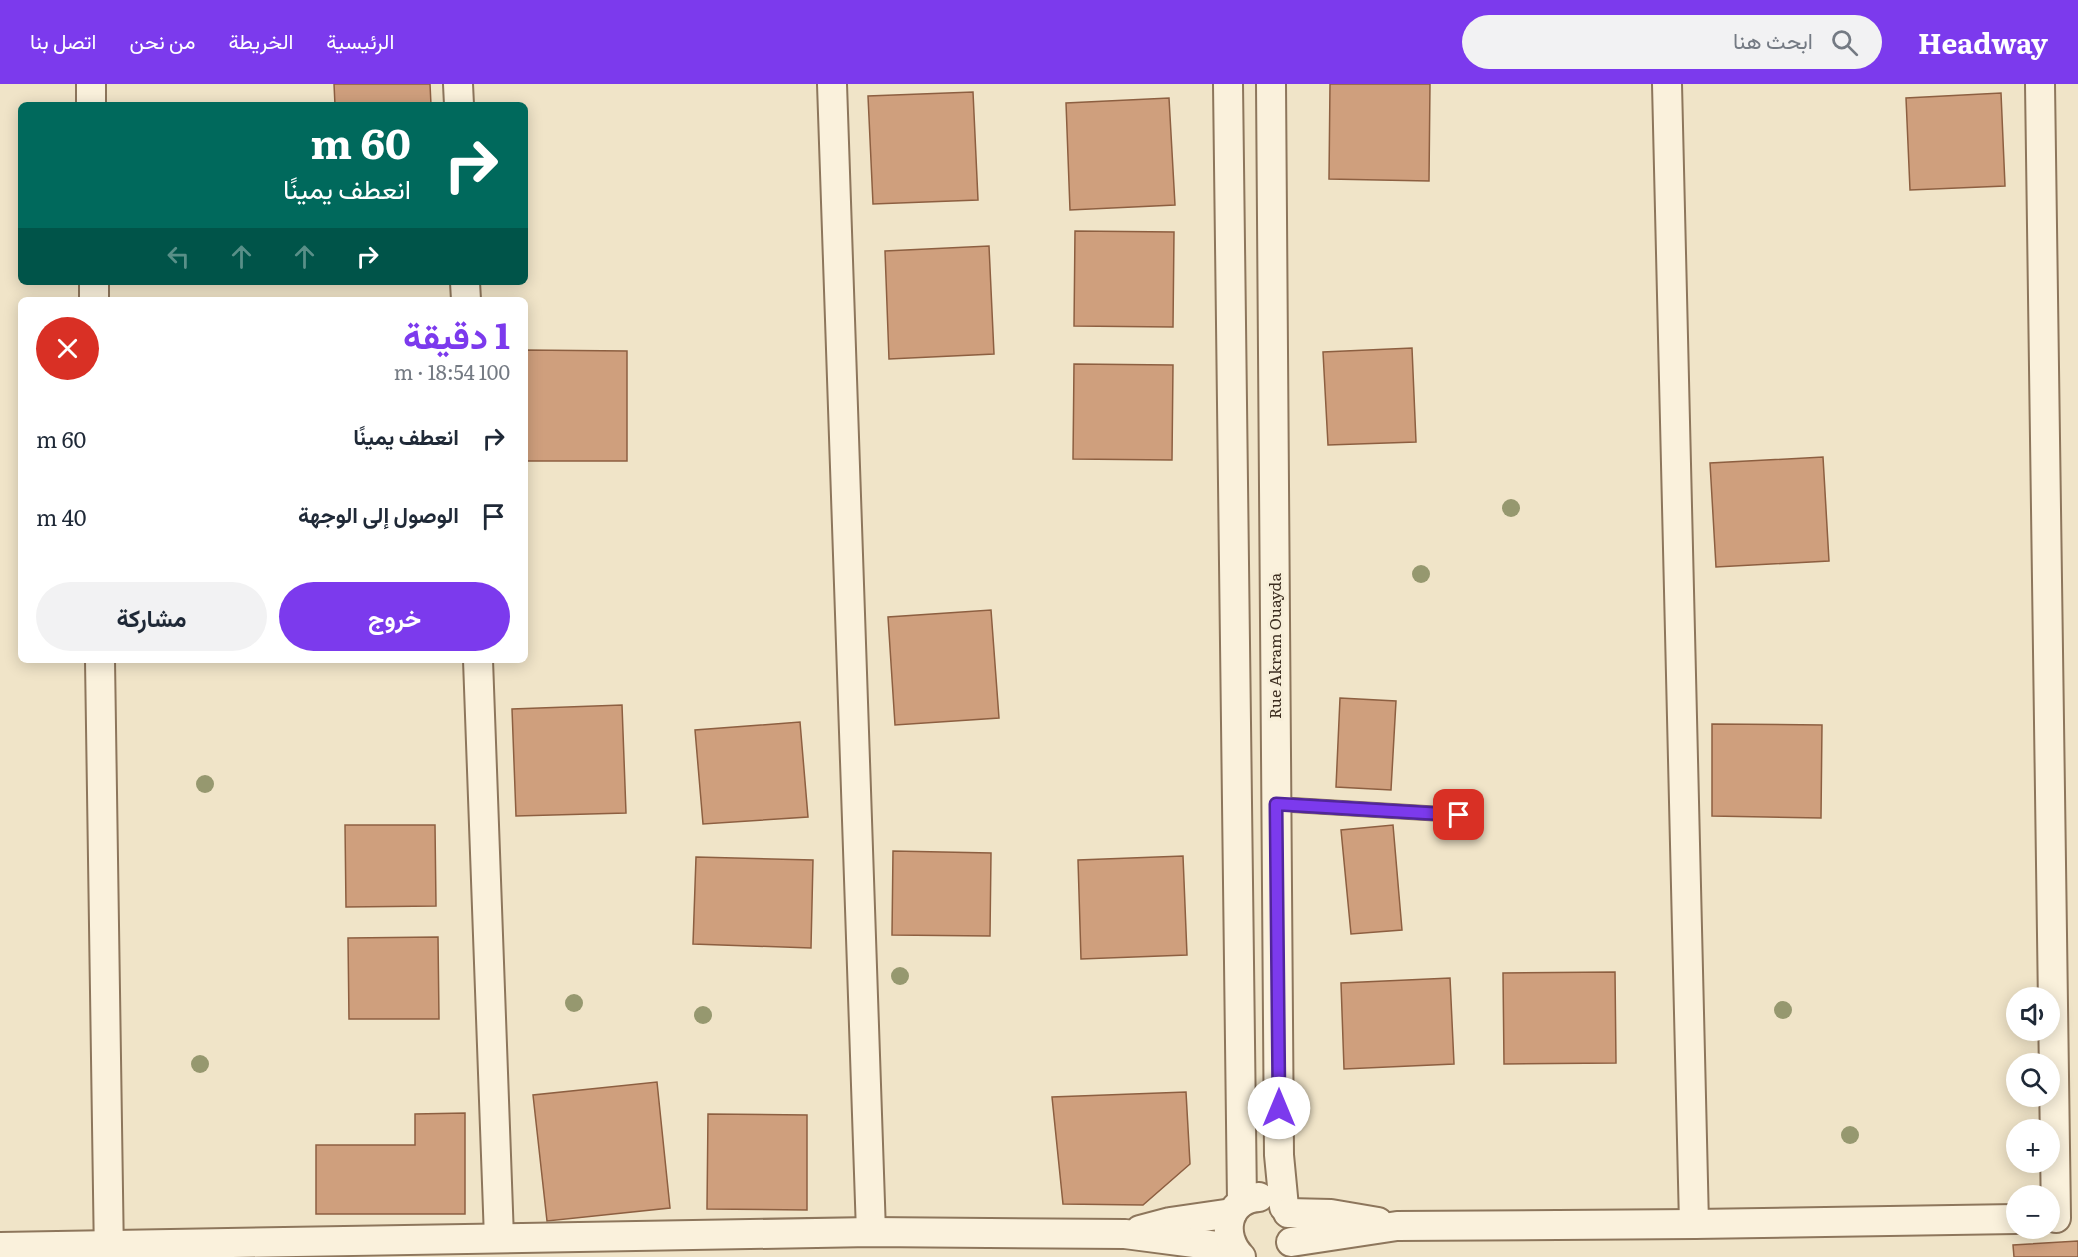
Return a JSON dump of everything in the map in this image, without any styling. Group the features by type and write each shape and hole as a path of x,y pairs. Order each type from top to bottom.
{"street":[{"path":"91,84 91,102"},
{"path":"458,84 459,102"},
{"path":"832,84 871,1232"},
{"path":"1228,84 1237,1208 1227,1231 1237,1253"},
{"name":"Rue Akram Ouayda","path":"1271,84 1279,1155 1286,1210 1293,1228 1287,1251"},
{"path":"1667,84 1694,1224"},
{"path":"2040,84 2061,1218"},
{"path":"100,663 109,1252"},
{"path":"478,663 499,1238"},
{"path":"1125,1234 1237,1208 1256,1197 1271,1199 1286,1210 1331,1214 1397,1226 2006,1219"},
{"path":"1287,1251 1397,1226"},
{"path":"0,1247 109,1252 499,1238 871,1232 1125,1234 1237,1253"}],"lane":[{"path":"1276,804 1459,815"}],"building":[{"path":"334,84 430,84 431,102 335,102"},
{"path":"1330,84 1430,84 1429,181 1329,179"},
{"path":"973,92 978,200 873,204 868,96"},
{"path":"2001,93 2005,186 1910,190 1906,98"},
{"path":"1169,98 1175,205 1070,210 1066,103"},
{"path":"1075,231 1174,232 1173,327 1074,326"},
{"path":"989,246 994,354 889,359 885,251"},
{"path":"1412,348 1416,442 1328,445 1323,352"},
{"path":"528,350 627,351 627,461 528,461"},
{"path":"1074,364 1173,365 1172,460 1073,459"},
{"path":"1823,457 1829,561 1716,567 1710,463"},
{"path":"991,610 999,718 895,725 888,617"},
{"path":"1340,698 1396,701 1391,790 1336,787"},
{"path":"622,705 626,813 516,816 512,709"},
{"path":"800,722 808,817 703,824 695,730"},
{"path":"1712,724 1822,725 1821,818 1712,816"},
{"path":"345,825 435,825 436,906 346,907"},
{"path":"1393,825 1402,930 1351,934 1341,830"},
{"path":"893,851 991,853 990,936 892,935"},
{"path":"1183,856 1187,955 1081,959 1078,860"},
{"path":"696,857 813,860 811,948 693,944"},
{"path":"438,937 439,1019 349,1019 348,938"},
{"path":"1615,972 1616,1063 1504,1064 1503,973"},
{"path":"1450,978 1454,1064 1344,1069 1341,983"},
{"path":"657,1082 670,1208 547,1221 533,1095"},
{"path":"1186,1092 1190,1164 1143,1205 1063,1204 1052,1097"},
{"path":"465,1113 465,1214 316,1214 316,1145 415,1145 415,1114"},
{"path":"708,1114 807,1115 807,1210 707,1209"},
{"path":"2078,1241 2078,1257 2014,1257 2013,1245"}],"route":[{"path":"1279,1108 1276,804 1459,815"}]}
